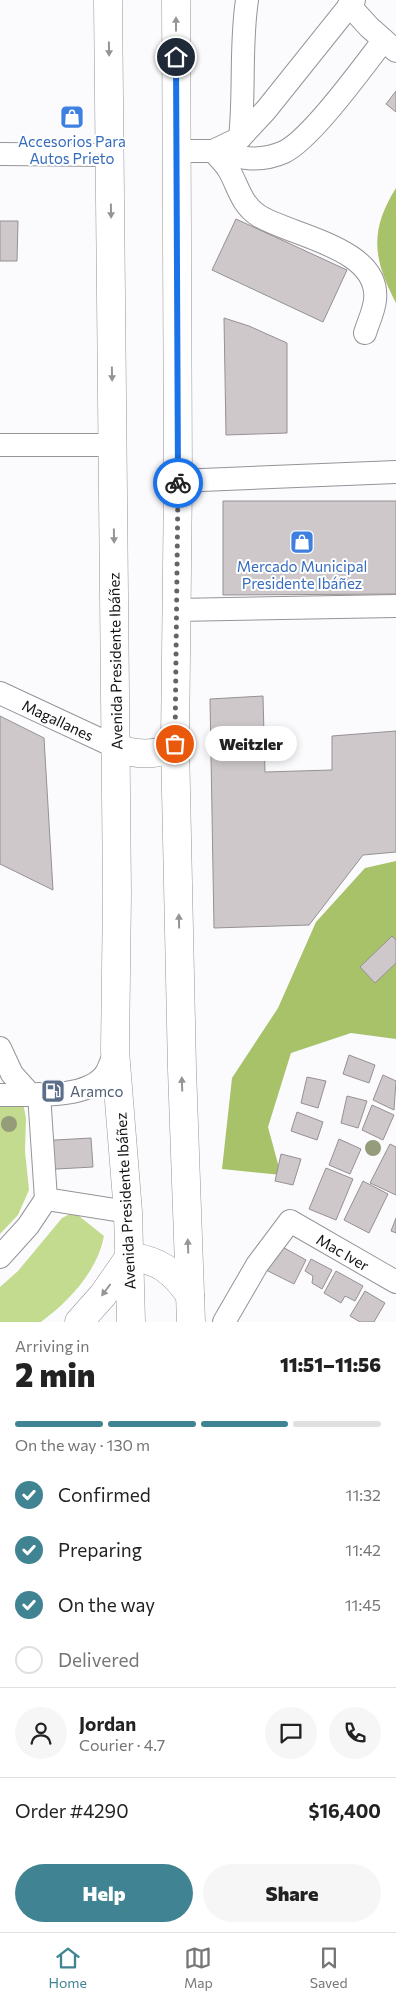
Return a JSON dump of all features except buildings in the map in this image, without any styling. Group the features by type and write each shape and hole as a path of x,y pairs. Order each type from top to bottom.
{"main road":[{"name":"Avenida Presidente Ibáñez","path":"108,0 118,893 116,1051 128,1212 131,1322"},
{"path":"176,0 178,481 175,744 182,1069 191,1322"},
{"path":"116,748 129,753 162,752 175,744"},
{"path":"79,1322 103,1295 130,1256 147,1259 164,1266 179,1279 190,1295"}],"street":[{"path":"240,138 242,116 242,30 247,0"},
{"path":"176,151 213,151 252,160 285,152 303,137 390,46 352,3 266,110 240,138 213,151"},
{"path":"213,151 230,172 241,198 259,215 344,252 364,268 374,288 375,300 365,333"},
{"path":"0,154 110,154"},
{"path":"0,445 113,445"},
{"path":"178,481 396,472"},
{"path":"176,610 396,606"},
{"name":"Magallanes","path":"0,693 116,748"},
{"path":"0,1048 12,1074 35,1094 46,1200 22,1234 0,1257"},
{"path":"0,1096 78,1091 87,1088 104,1076 116,1051"},
{"path":"46,1200 128,1212"},
{"name":"Mac Iver","path":"224,1322 257,1265 290,1221 396,1282"}],"green space":[{"path":"396,188 396,303 382,273 377,245 381,218"},
{"path":"396,861 396,1039 351,1033 291,1053 268,1127 281,1175 222,1169 232,1078 278,1008 316,922 365,868"},
{"path":"0,1097 22,1098 26,1118 25,1151 29,1190 18,1215 0,1234"},
{"path":"70,1214 79,1216 104,1236 95,1262 88,1273 62,1305 41,1322 0,1322 0,1287 18,1271 62,1218"}],"way so far":[{"path":"175,744 178,483"}],"place":[{"name":"Accesorios Para Autos Prieto","path":"72,117"},
{"name":"Mercado Municipal Presidente Ibáñez","path":"302,542"},
{"name":"Weitzler","path":"175,744"},
{"name":"Aramco","path":"53,1091"}],"route":[{"path":"176,57 178,483"}]}
